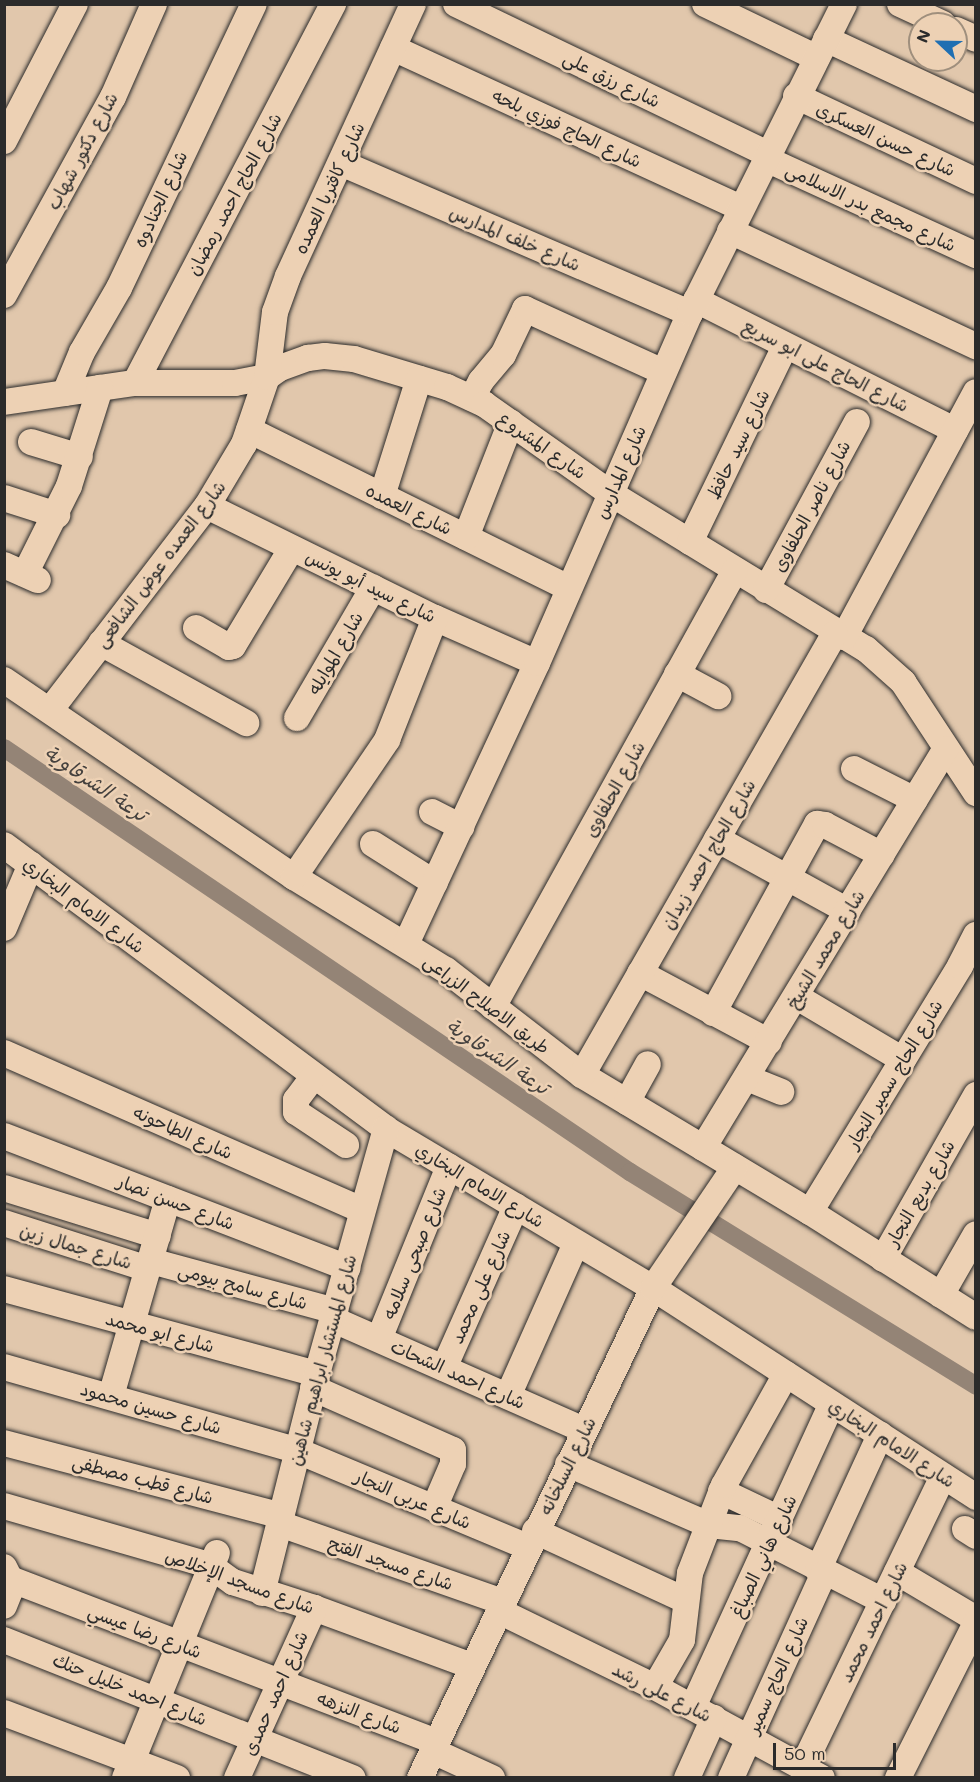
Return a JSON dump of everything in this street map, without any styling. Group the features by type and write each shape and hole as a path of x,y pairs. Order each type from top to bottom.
{"street":[{"path":"4,141 75,4"},
{"name":"شارع دكتور شهاب","path":"4,295 113,96 154,4"},
{"name":"شارع الجنادوه","path":"65,393 82,352 119,288 254,4"},
{"name":"شارع الحاج احمد رمضان","path":"135,382 333,4"},
{"name":"شارع كافتريا العمده","path":"267,377 272,329 280,297 413,4"},
{"name":"شارع رزق على","path":"456,4 767,157"},
{"path":"705,4 975,109"},
{"name":"شارع المدارس","path":"406,944 537,663 693,307 796,96 844,4"},
{"path":"900,4 917,12"},
{"name":"شارع الحاج فوزي بلحه","path":"393,48 736,220 975,346"},
{"name":"شارع حسن العسكرى","path":"796,96 975,181"},
{"name":"شارع مجمع بدر الاسلامى","path":"767,157 975,255"},
{"name":"شارع خلف المدارس","path":"341,163 693,307"},
{"name":"شارع الحاج على ابو سريع","path":"693,307 785,346 955,429"},
{"path":"472,398 481,381 503,356 525,309 663,372"},
{"name":"شارع سيد حافظ","path":"690,542 785,346"},
{"name":"شارع المشروع","path":"4,402 135,382 235,383 267,377 280,368 308,358 339,357 420,379 472,398 511,422 610,493 875,656 903,682 975,793"},
{"name":"شارع العمده عوض الشافعى","path":"51,709 207,506 227,476 249,430 267,377"},
{"path":"382,496 420,379"},
{"path":"22,573 57,515 80,457 100,388"},
{"name":"شارع الحاج احمد زيدان","path":"582,1075 717,839 840,635 975,392"},
{"path":"466,537 511,422"},
{"name":"شارع ناصر الحلفاوى","path":"766,590 857,422"},
{"name":"شارع العمده","path":"249,430 569,588"},
{"path":"31,442 80,457"},
{"path":"4,498 57,515"},
{"name":"شارع سيد أبو يونس","path":"207,506 435,618 537,663"},
{"path":"196,628 229,647 233,646 292,548"},
{"name":"شارع الحلفاوى","path":"493,1007 735,571"},
{"name":"شارع الموايله","path":"297,718 373,588"},
{"path":"294,877 387,740 435,618"},
{"path":"101,643 246,723"},
{"path":"677,674 718,696"},
{"name":"طريق الاصلاح الزراعى","path":"4,680 51,709 294,877 446,970 582,1075 810,1212 975,1317"},
{"name":"شارع محمد الشيخ","path":"703,1148 946,749"},
{"path":"854,769 915,800"},
{"path":"432,812 461,827"},
{"path":"713,1013 813,828 821,823 882,855"},
{"path":"717,839 848,911"},
{"name":"شارع الامام البخاري","path":"4,844 386,1129 653,1288 975,1497"},
{"path":"373,844 435,883"},
{"path":"4,928 31,864"},
{"name":"شارع الحاج سمير النجار","path":"810,1212 960,966 975,935"},
{"path":"640,973 769,1042"},
{"path":"797,997 903,1060"},
{"name":"شارع الطاحونه","path":"4,1053 361,1210"},
{"path":"627,1102 648,1064"},
{"path":"314,1076 296,1100 296,1113 346,1145"},
{"path":"747,1078 781,1092"},
{"name":"شارع بديع النجار","path":"883,1259 975,1095"},
{"name":"شارع المستشار ابراهيم شاهين","path":"262,1593 315,1381 361,1210 386,1129"},
{"name":"شارع حسن نصار","path":"4,1136 347,1268"},
{"name":"شارع صبحى سلامه","path":"379,1339 450,1167"},
{"name":"شارع السلخانه","path":"420,1778 653,1288 735,1167"},
{"path":"4,1188 158,1236"},
{"path":"111,1396 168,1199"},
{"name":"شارع على محمد","path":"444,1368 516,1206"},
{"name":"شارع جمال زين","path":"4,1223 149,1265"},
{"path":"941,1295 975,1234"},
{"path":"508,1396 576,1243"},
{"name":"شارع سامح بيومى","path":"149,1265 334,1315"},
{"name":"شارع ابو محمد","path":"4,1289 315,1381 447,1445 453,1450 453,1464 434,1508"},
{"name":"شارع احمد الشحات","path":"334,1315 379,1339 584,1430"},
{"name":"شارع حسين محمود","path":"4,1367 298,1451"},
{"path":"655,1687 682,1640 690,1573 722,1491 786,1374"},
{"name":"شارع هاني الصباغ","path":"687,1778 704,1713 769,1542 832,1404"},
{"name":"شارع الحاج سمير","path":"731,1778 880,1435"},
{"name":"شارع قطب مصطفى","path":"4,1443 281,1520"},
{"name":"شارع عربى النجار","path":"298,1451 434,1508 532,1539 685,1600"},
{"path":"568,1464 709,1524 740,1528 883,1601"},
{"name":"شارع احمد محمد","path":"812,1774 883,1601 943,1476"},
{"path":"722,1491 780,1519"},
{"name":"شارع مسجد الإخلاص","path":"4,1506 215,1558 232,1582 314,1608 472,1666"},
{"name":"شارع مسجد الفتح","path":"281,1520 501,1607"},
{"path":"129,1769 215,1558"},
{"path":"897,1572 975,1618"},
{"path":"4,1606 10,1592 7,1573"},
{"name":"شارع رضا عيسي","path":"7,1573 280,1682"},
{"name":"شارع على رشد","path":"501,1607 749,1737 812,1774"},
{"name":"شارع احمد حمدى","path":"237,1778 314,1608"},
{"path":"898,1778 975,1623"},
{"name":"شارع احمد خليل حنك","path":"4,1640 353,1778"},
{"name":"شارع النزهه","path":"280,1682 435,1746 492,1778"},
{"path":"4,1713 129,1769 177,1778"}],"waterway":[{"name":"ترعة الشرقاوية","path":"4,748 630,1172 976,1386"}]}
